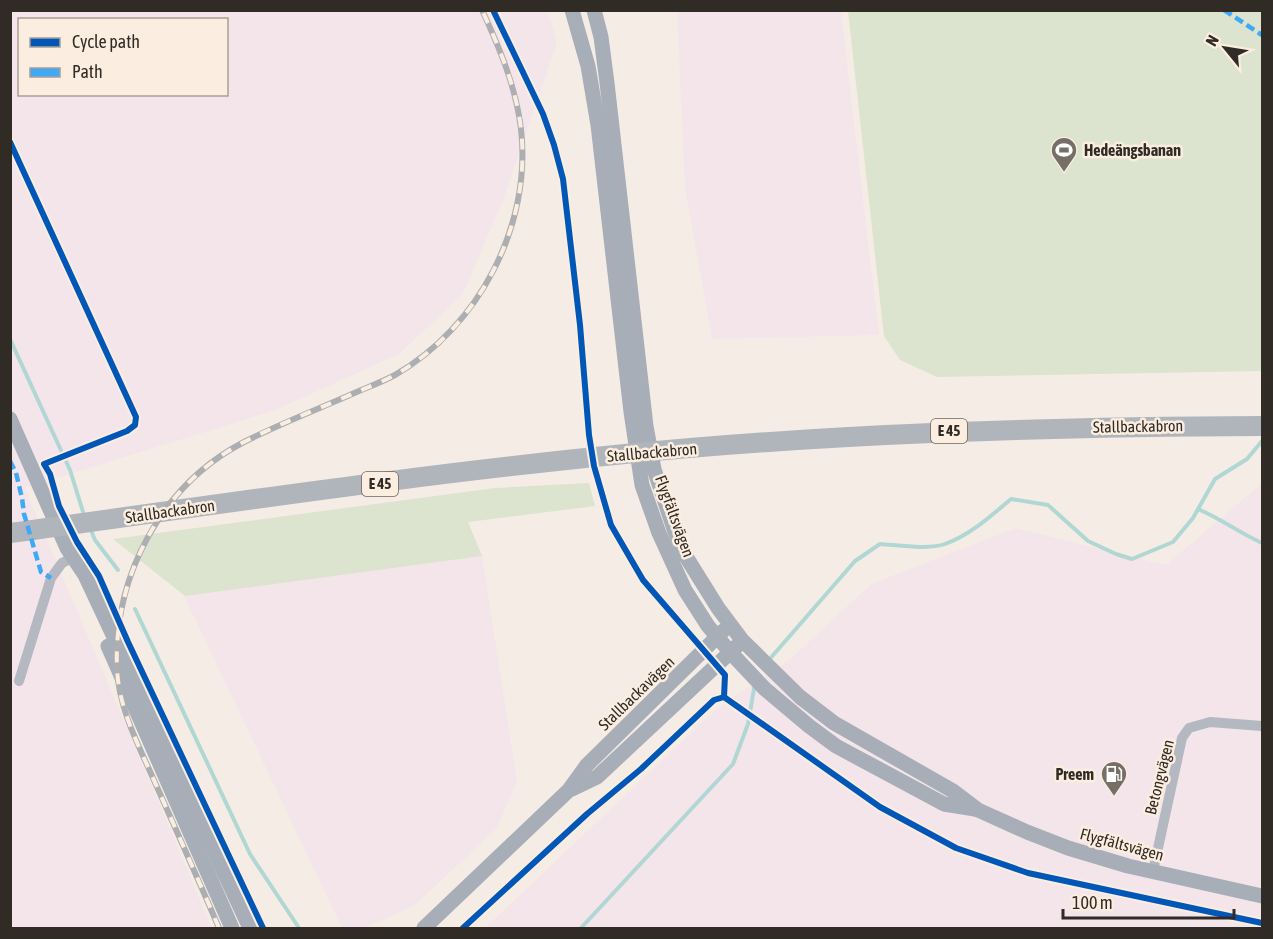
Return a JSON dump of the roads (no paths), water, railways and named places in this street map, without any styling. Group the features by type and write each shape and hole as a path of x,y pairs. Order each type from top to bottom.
{"highway":[{"name":"Stallbackabron","path":"10,533 488,469 750,443 1016,429 1263,426"}],"street":[{"name":"Flygfältsvägen","path":"572,10 588,66 598,125 631,412 642,485 673,565 699,613 717,637 765,689 836,746 944,804 978,810 1068,848 1128,866 1263,896"},
{"name":"Flygfältsvägen","path":"594,10 607,83 646,426 654,469 685,555 730,624 775,674 800,697 834,723 953,790 978,810"},
{"path":"10,419 72,558 76,576 232,928"},
{"path":"19,681 51,578 62,563 72,558"},
{"path":"72,558 85,574 250,928"},
{"name":"Stallbackavägen","path":"424,928 569,790 587,765 730,624"},
{"name":"Stallbackavägen","path":"569,790 597,777 731,653 747,644"},
{"name":"Betongvägen","path":"1153,871 1182,738 1189,728 1210,722 1263,726"}],"waterway":[{"path":"10,339 70,470 84,515"},
{"path":"768,661 855,561 880,544 922,547 945,544 972,530 1011,499 1048,505 1088,541 1132,559 1173,542 1193,518 1215,479 1247,459 1262,441"},
{"path":"1198,509 1262,543"},
{"path":"90,528 95,540 118,570"},
{"path":"135,609 250,854 299,928"},
{"path":"581,928 733,764 748,724 755,683"}],"railway":[{"path":"219,928 126,715 117,669 118,635 123,601 148,537 166,508 189,483 215,460 244,442 395,375 425,355 452,330 475,301 494,270 508,236 518,201 522,165 521,129 511,83 482,10"}],"place":[{"name":"Hedeängsbanan","path":"1064,173"},
{"name":"Preem","path":"1114,797"}]}
